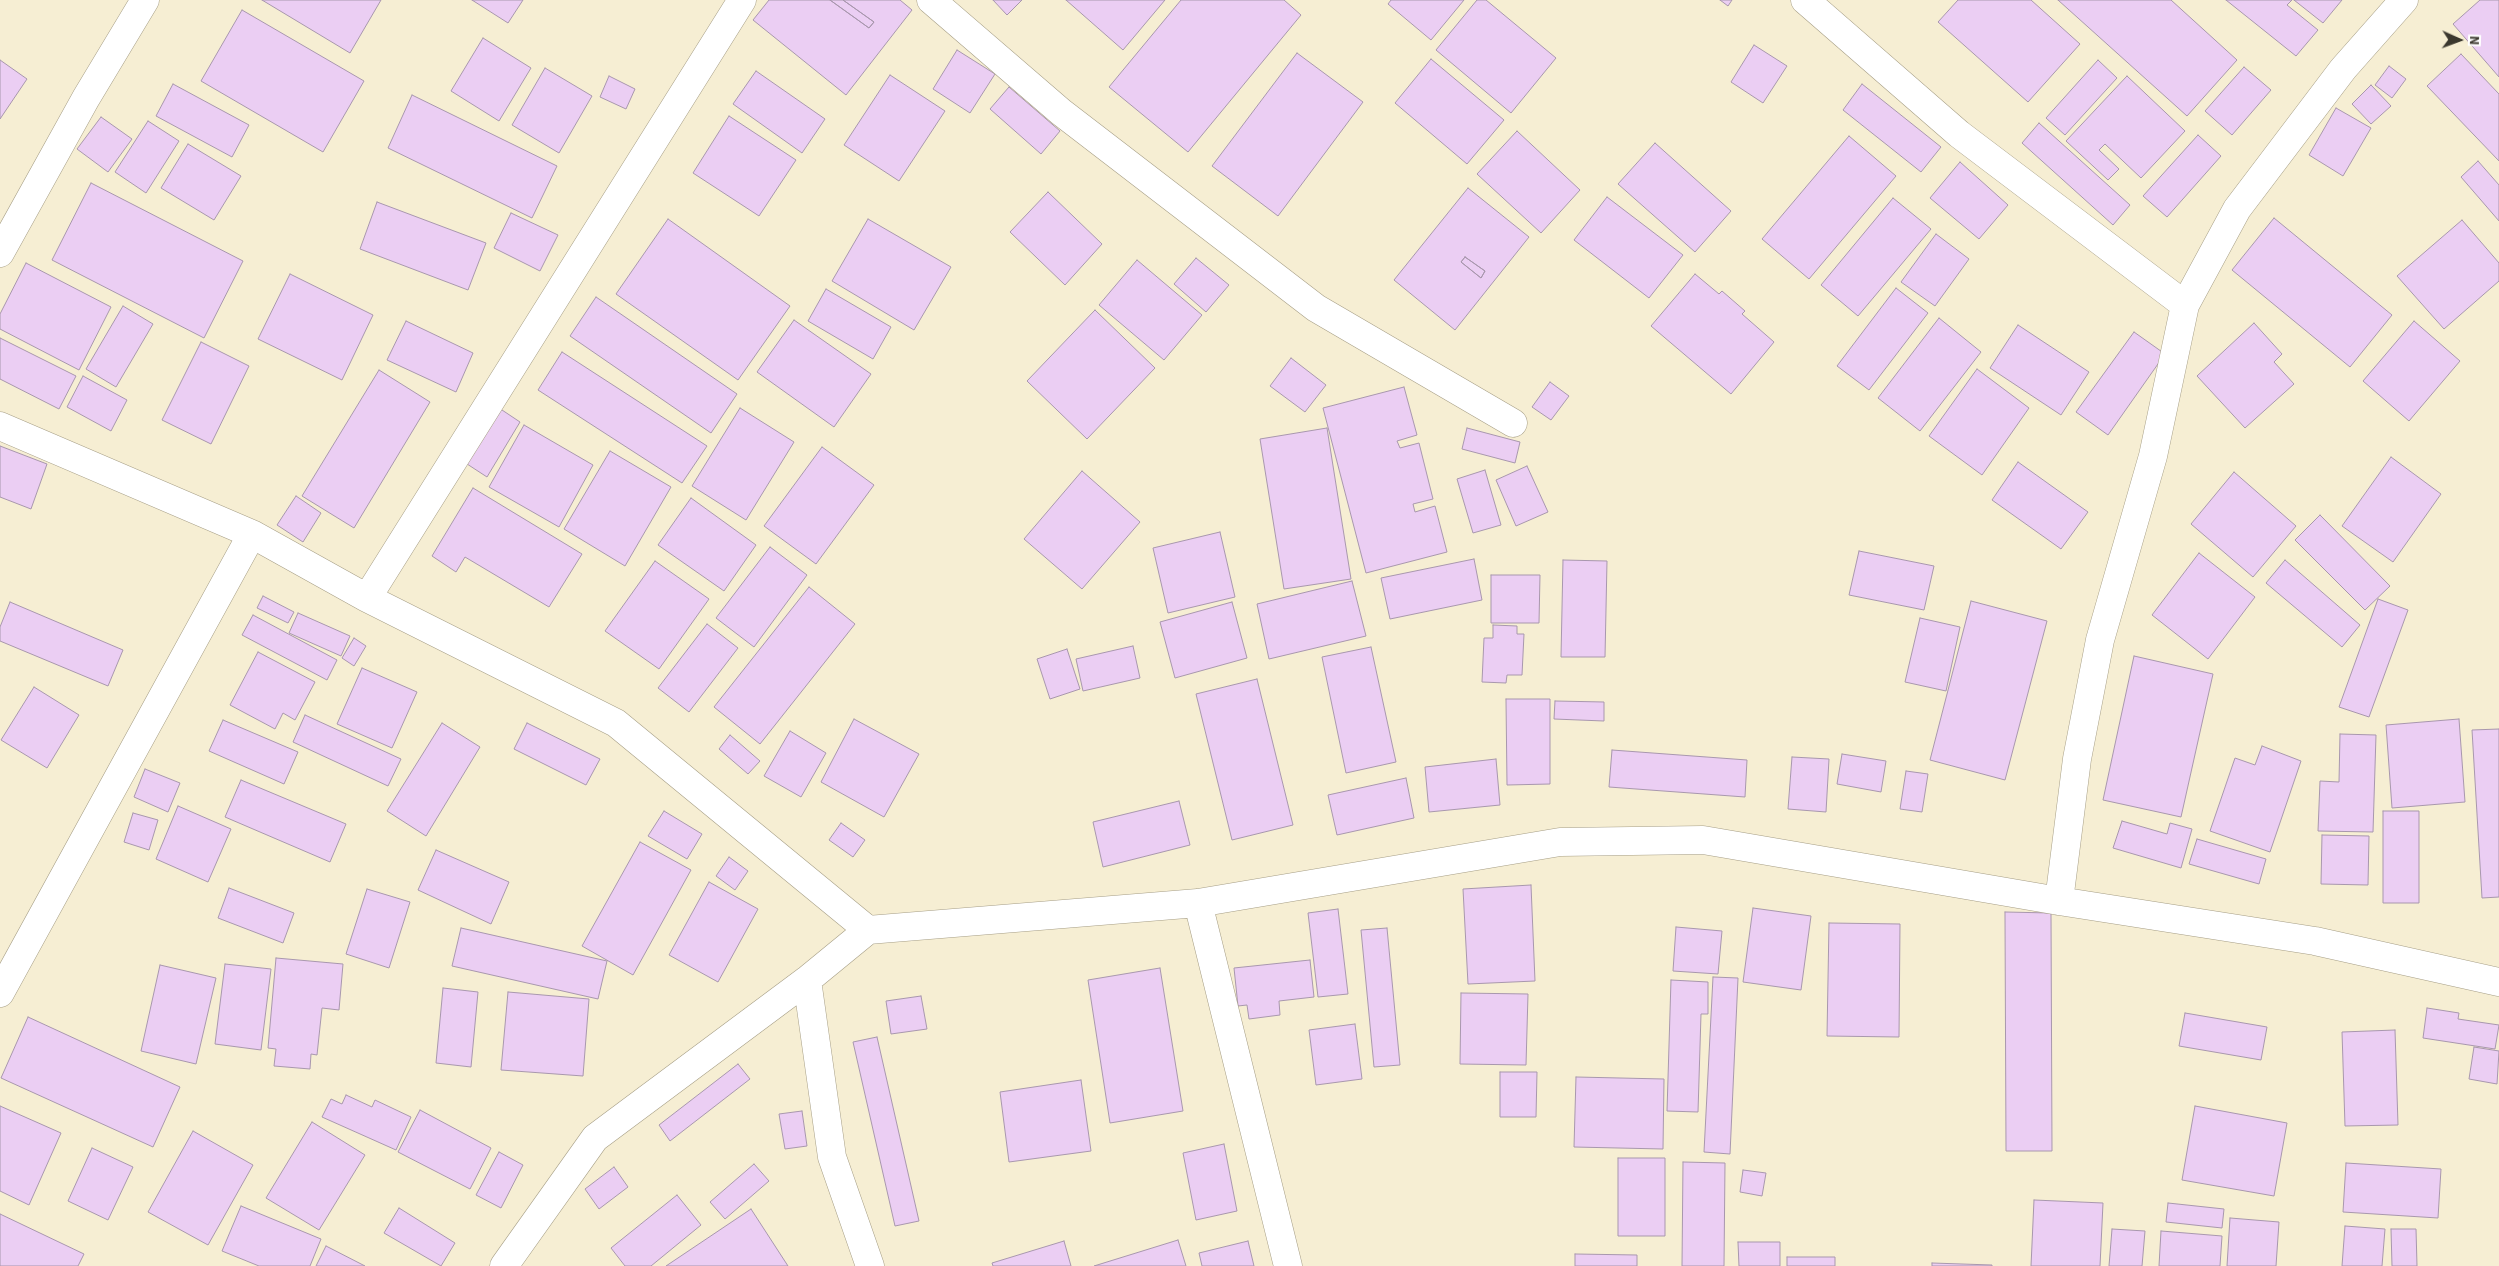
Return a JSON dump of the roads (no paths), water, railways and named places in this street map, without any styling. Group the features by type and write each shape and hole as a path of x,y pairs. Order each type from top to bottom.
{"street":[{"path":"0,253 86,98 144,0"},
{"path":"367,598 742,0"},
{"path":"931,0 1061,112 1316,308 1513,423"},
{"path":"1805,0 1959,134 2185,305"},
{"path":"2059,901 2077,760 2100,640 2153,456 2185,305 2237,209 2343,69 2404,0"},
{"path":"0,426 252,534 367,598 616,724 868,930"},
{"path":"0,993 252,534"},
{"path":"504,1266 595,1138 807,980 868,930 1198,902 1560,842 1703,840 2059,901 2315,941 2499,982"},
{"path":"1198,902 1288,1266"},
{"path":"807,980 832,1157 870,1266"}]}
